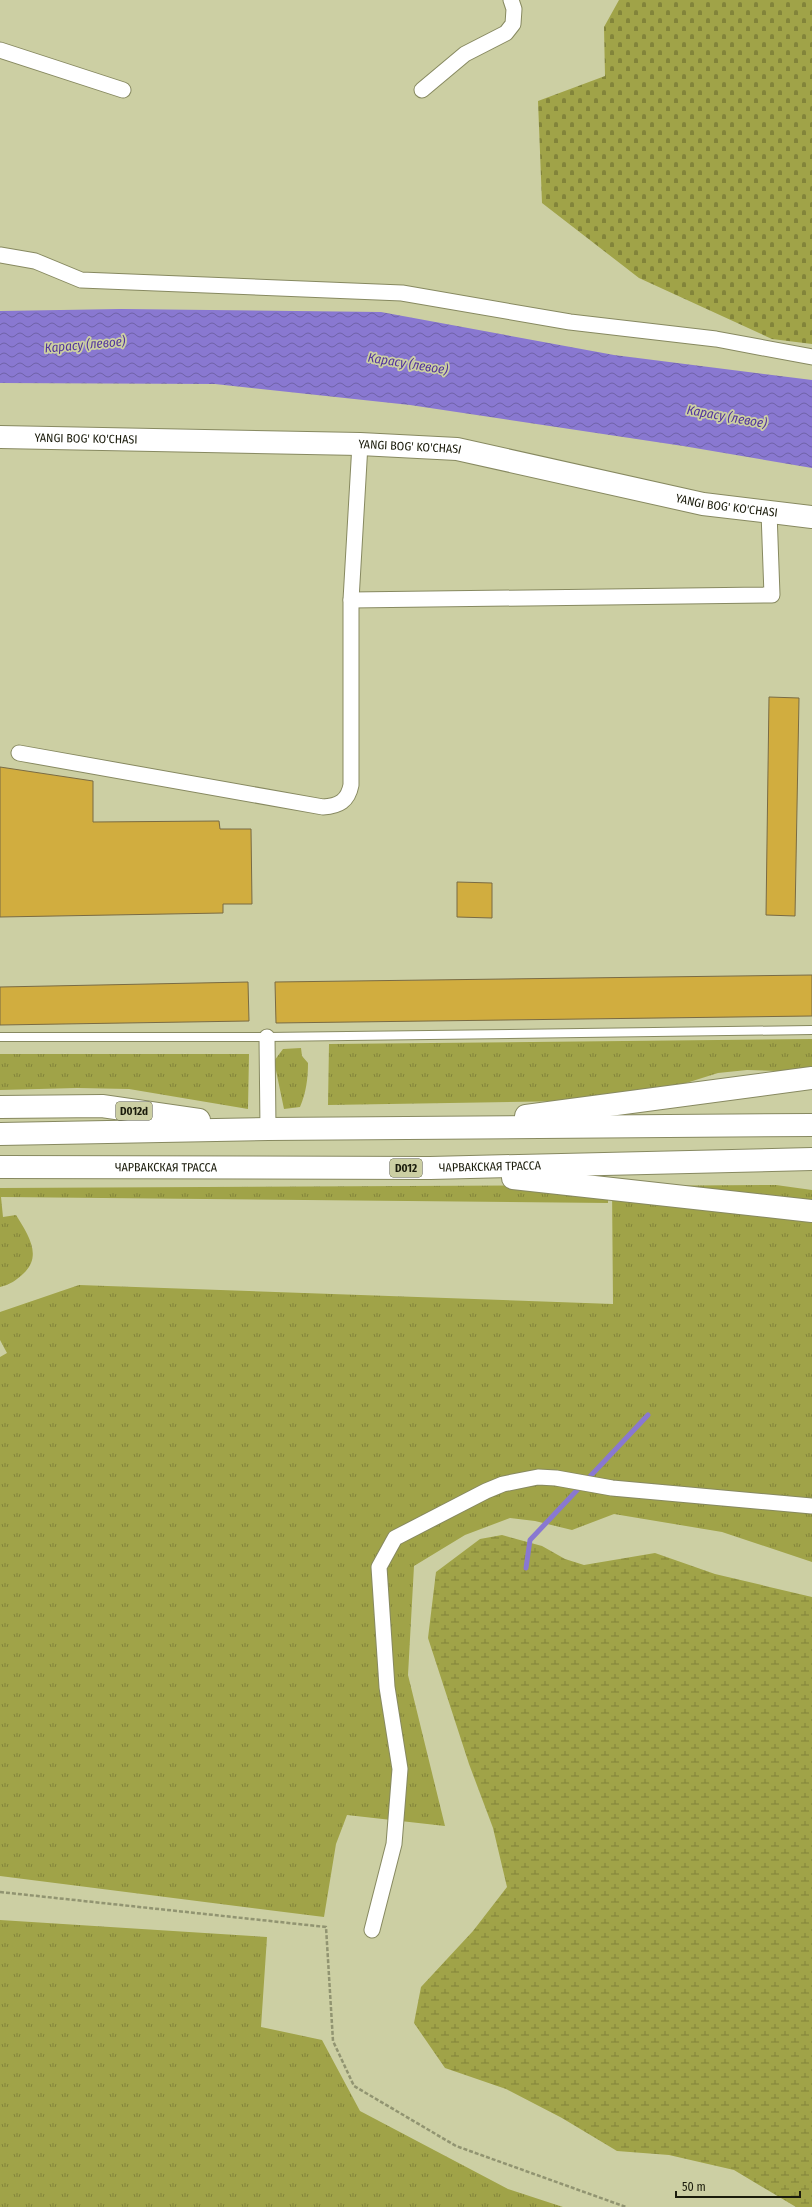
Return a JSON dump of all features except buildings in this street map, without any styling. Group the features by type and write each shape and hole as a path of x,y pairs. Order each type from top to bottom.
{"main road":[{"name":"YANGI BOG' KO'CHASI","path":"0,438 360,444 457,449 703,504 812,517"},
{"path":"430,1129 812,1078"},
{"name":"D012d","path":"0,1107 102,1106 268,1129"},
{"path":"0,1134 268,1129 812,1125"},
{"name":"ЧАРВАКСКАЯ ТРАССА","path":"0,1167 430,1168 812,1159"},
{"path":"430,1168 812,1211"}],"street":[{"path":"422,90 465,54 506,33 513,24 514,9 511,0"},
{"path":"0,50 123,90"},
{"path":"0,254 35,260 81,280 402,293 570,322 716,339 812,357"},
{"path":"19,753 323,807 334,806 343,802 349,795 351,785 351,600 360,444"},
{"path":"351,600 772,595 769,512"},
{"path":"267,1037 268,1129"},
{"path":"372,1930 394,1844 400,1769 388,1686 379,1567 395,1538 486,1491 503,1484 520,1480 556,1478 612,1488 812,1506"}],"lane":[{"path":"0,1038 267,1037 812,1030"}],"path":[{"path":"0,1892 326,1927 333,2041 354,2086 456,2146 626,2207"}],"green space":[{"path":"619,0 812,0 812,344 772,339 639,278 542,203 538,101 605,76 604,27"},
{"path":"812,1039 812,1090 778,1071 747,1070 718,1073 632,1100 328,1105 329,1044"},
{"path":"301,1048 302,1056 308,1063 304,1096 300,1107 284,1109 274,1061 283,1049"},
{"path":"0,1054 249,1054 248,1109 129,1089 77,1088 0,1090"},
{"path":"608,1185 608,1203 1,1197 3,1217 16,1215 25,1229 33,1251 30,1266 24,1273 13,1282 0,1287 0,1188"},
{"path":"776,1185 812,1190 812,1562 722,1532 614,1514 572,1530 535,1521 510,1518 465,1535 414,1566 408,1675 445,1826 347,1815 336,1844 324,1917 0,1876 0,1357 7,1353 0,1340 0,1312 79,1285 613,1304 612,1186"},
{"path":"502,1535 542,1546 565,1559 584,1565 655,1553 715,1574 812,1597 812,2207 796,2207 734,2170 669,2155 617,2151 562,2118 506,2089 445,2068 414,2023 421,1987 473,1931 507,1887 493,1828 469,1764 428,1638 436,1572 480,1539"},
{"path":"0,1920 267,1937 261,2027 322,2040 360,2111 508,2189 563,2207 0,2207"}],"water":[{"name":"Карасу (левое)","path":"121,309 381,312 614,355 812,380 812,468 683,446 410,405 215,384 0,383 0,311"}],"waterway":[{"path":"526,1568 530,1540 648,1415"}]}
